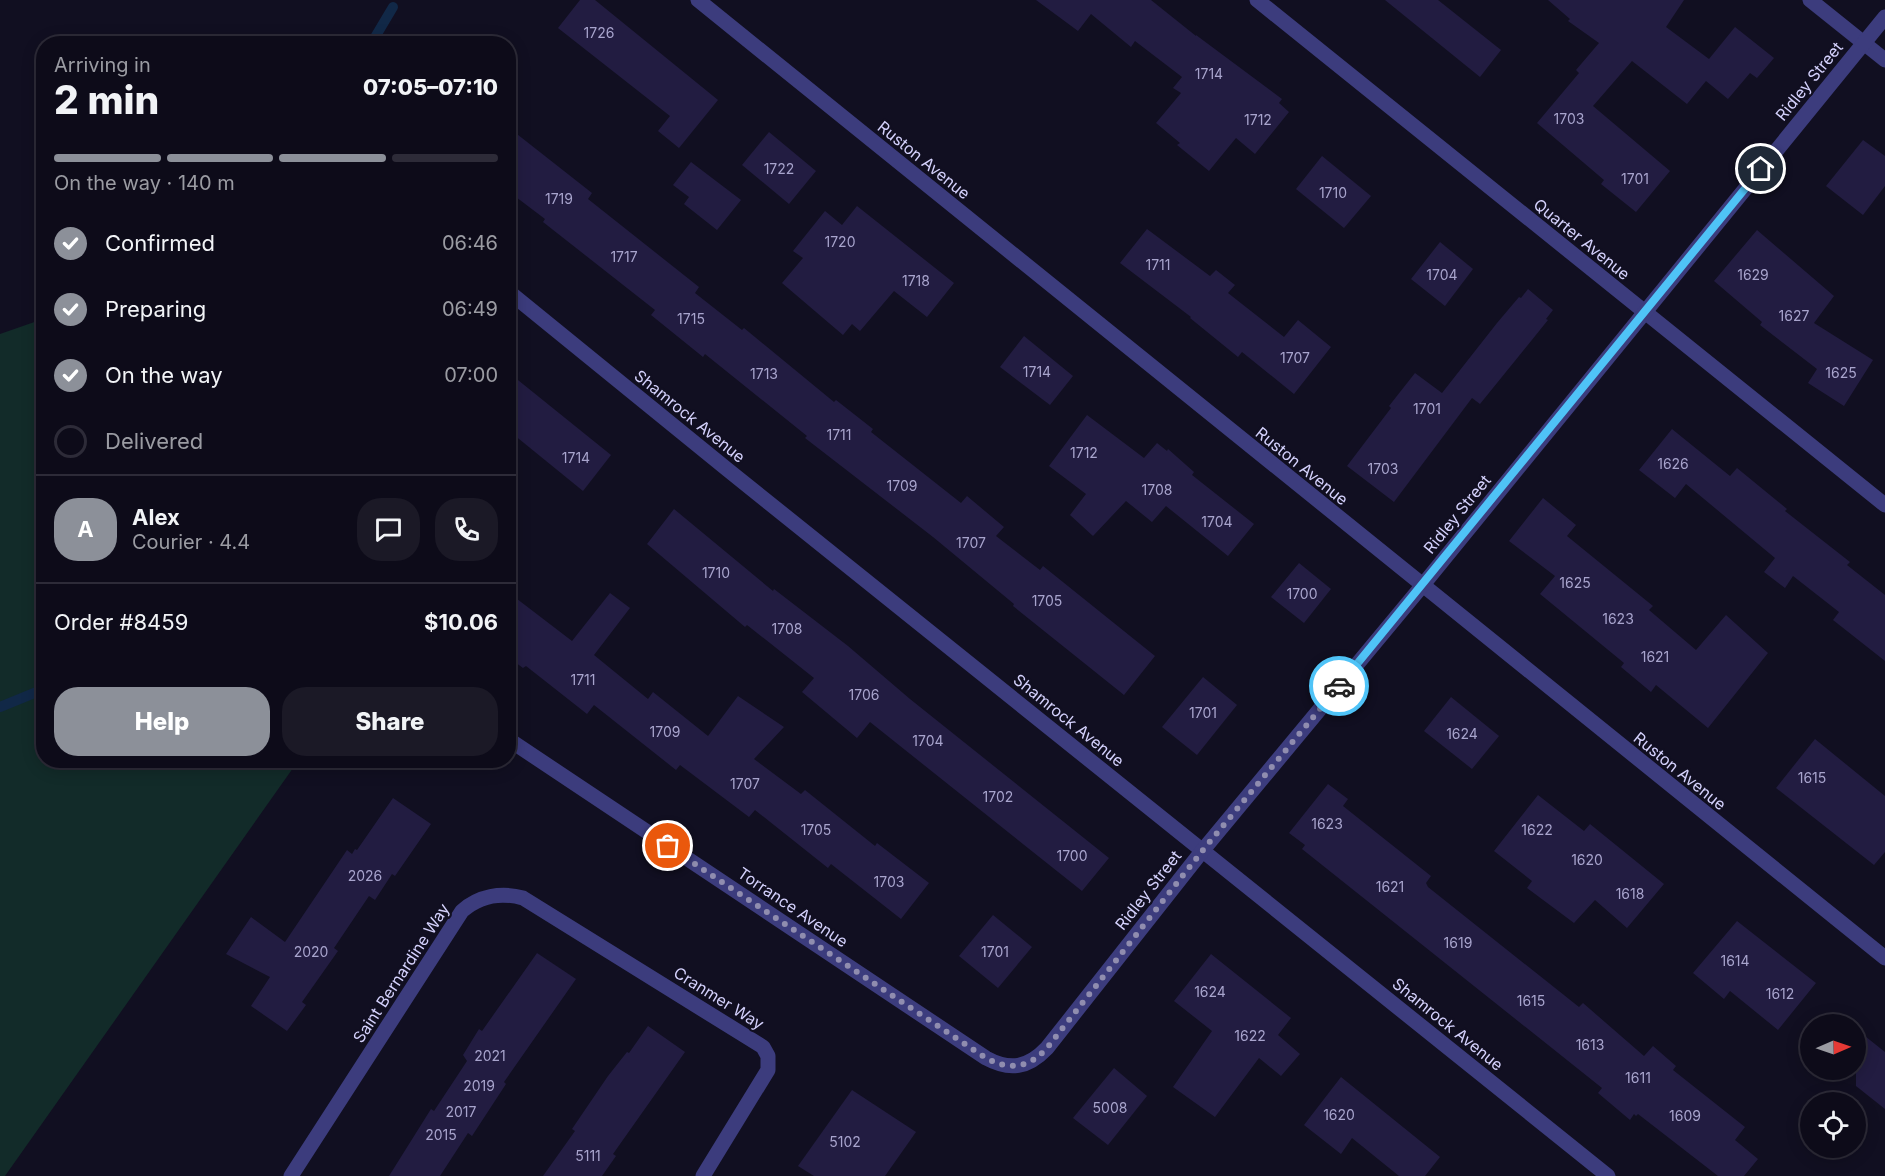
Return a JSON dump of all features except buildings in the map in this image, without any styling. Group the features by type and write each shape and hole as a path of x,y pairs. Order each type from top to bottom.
{"street":[{"name":"Ruston Avenue","path":"698,0 1885,958"},
{"name":"Quarter Avenue","path":"1257,0 1885,505"},
{"path":"1810,0 1885,60"},
{"name":"Ridley Street","path":"1058,1034 1203,850 1422,586 1885,17"},
{"name":"Shamrock Avenue","path":"516,298 1608,1176"},
{"name":"Torrance Avenue","path":"516,745 1000,1065 1023,1065 1035,1059 1058,1034"},
{"name":"Saint Bernardine Way","path":"291,1176 467,906 483,898 496,895 523,898 620,959"},
{"name":"Cranmer Way","path":"620,959 763,1047 768,1056 768,1070 703,1176"}],"green space":[{"path":"36,321 36,768 293,768 5,1176 0,1176 0,334"}],"waterway":[{"path":"376,36 393,7"},
{"path":"0,707 36,692"}],"way so far":[{"path":"668,846 986,1058 1000,1065 1023,1065 1030,1063 1047,1048 1203,850 1339,686"}],"route":[{"path":"1339,686 1761,169"}]}
